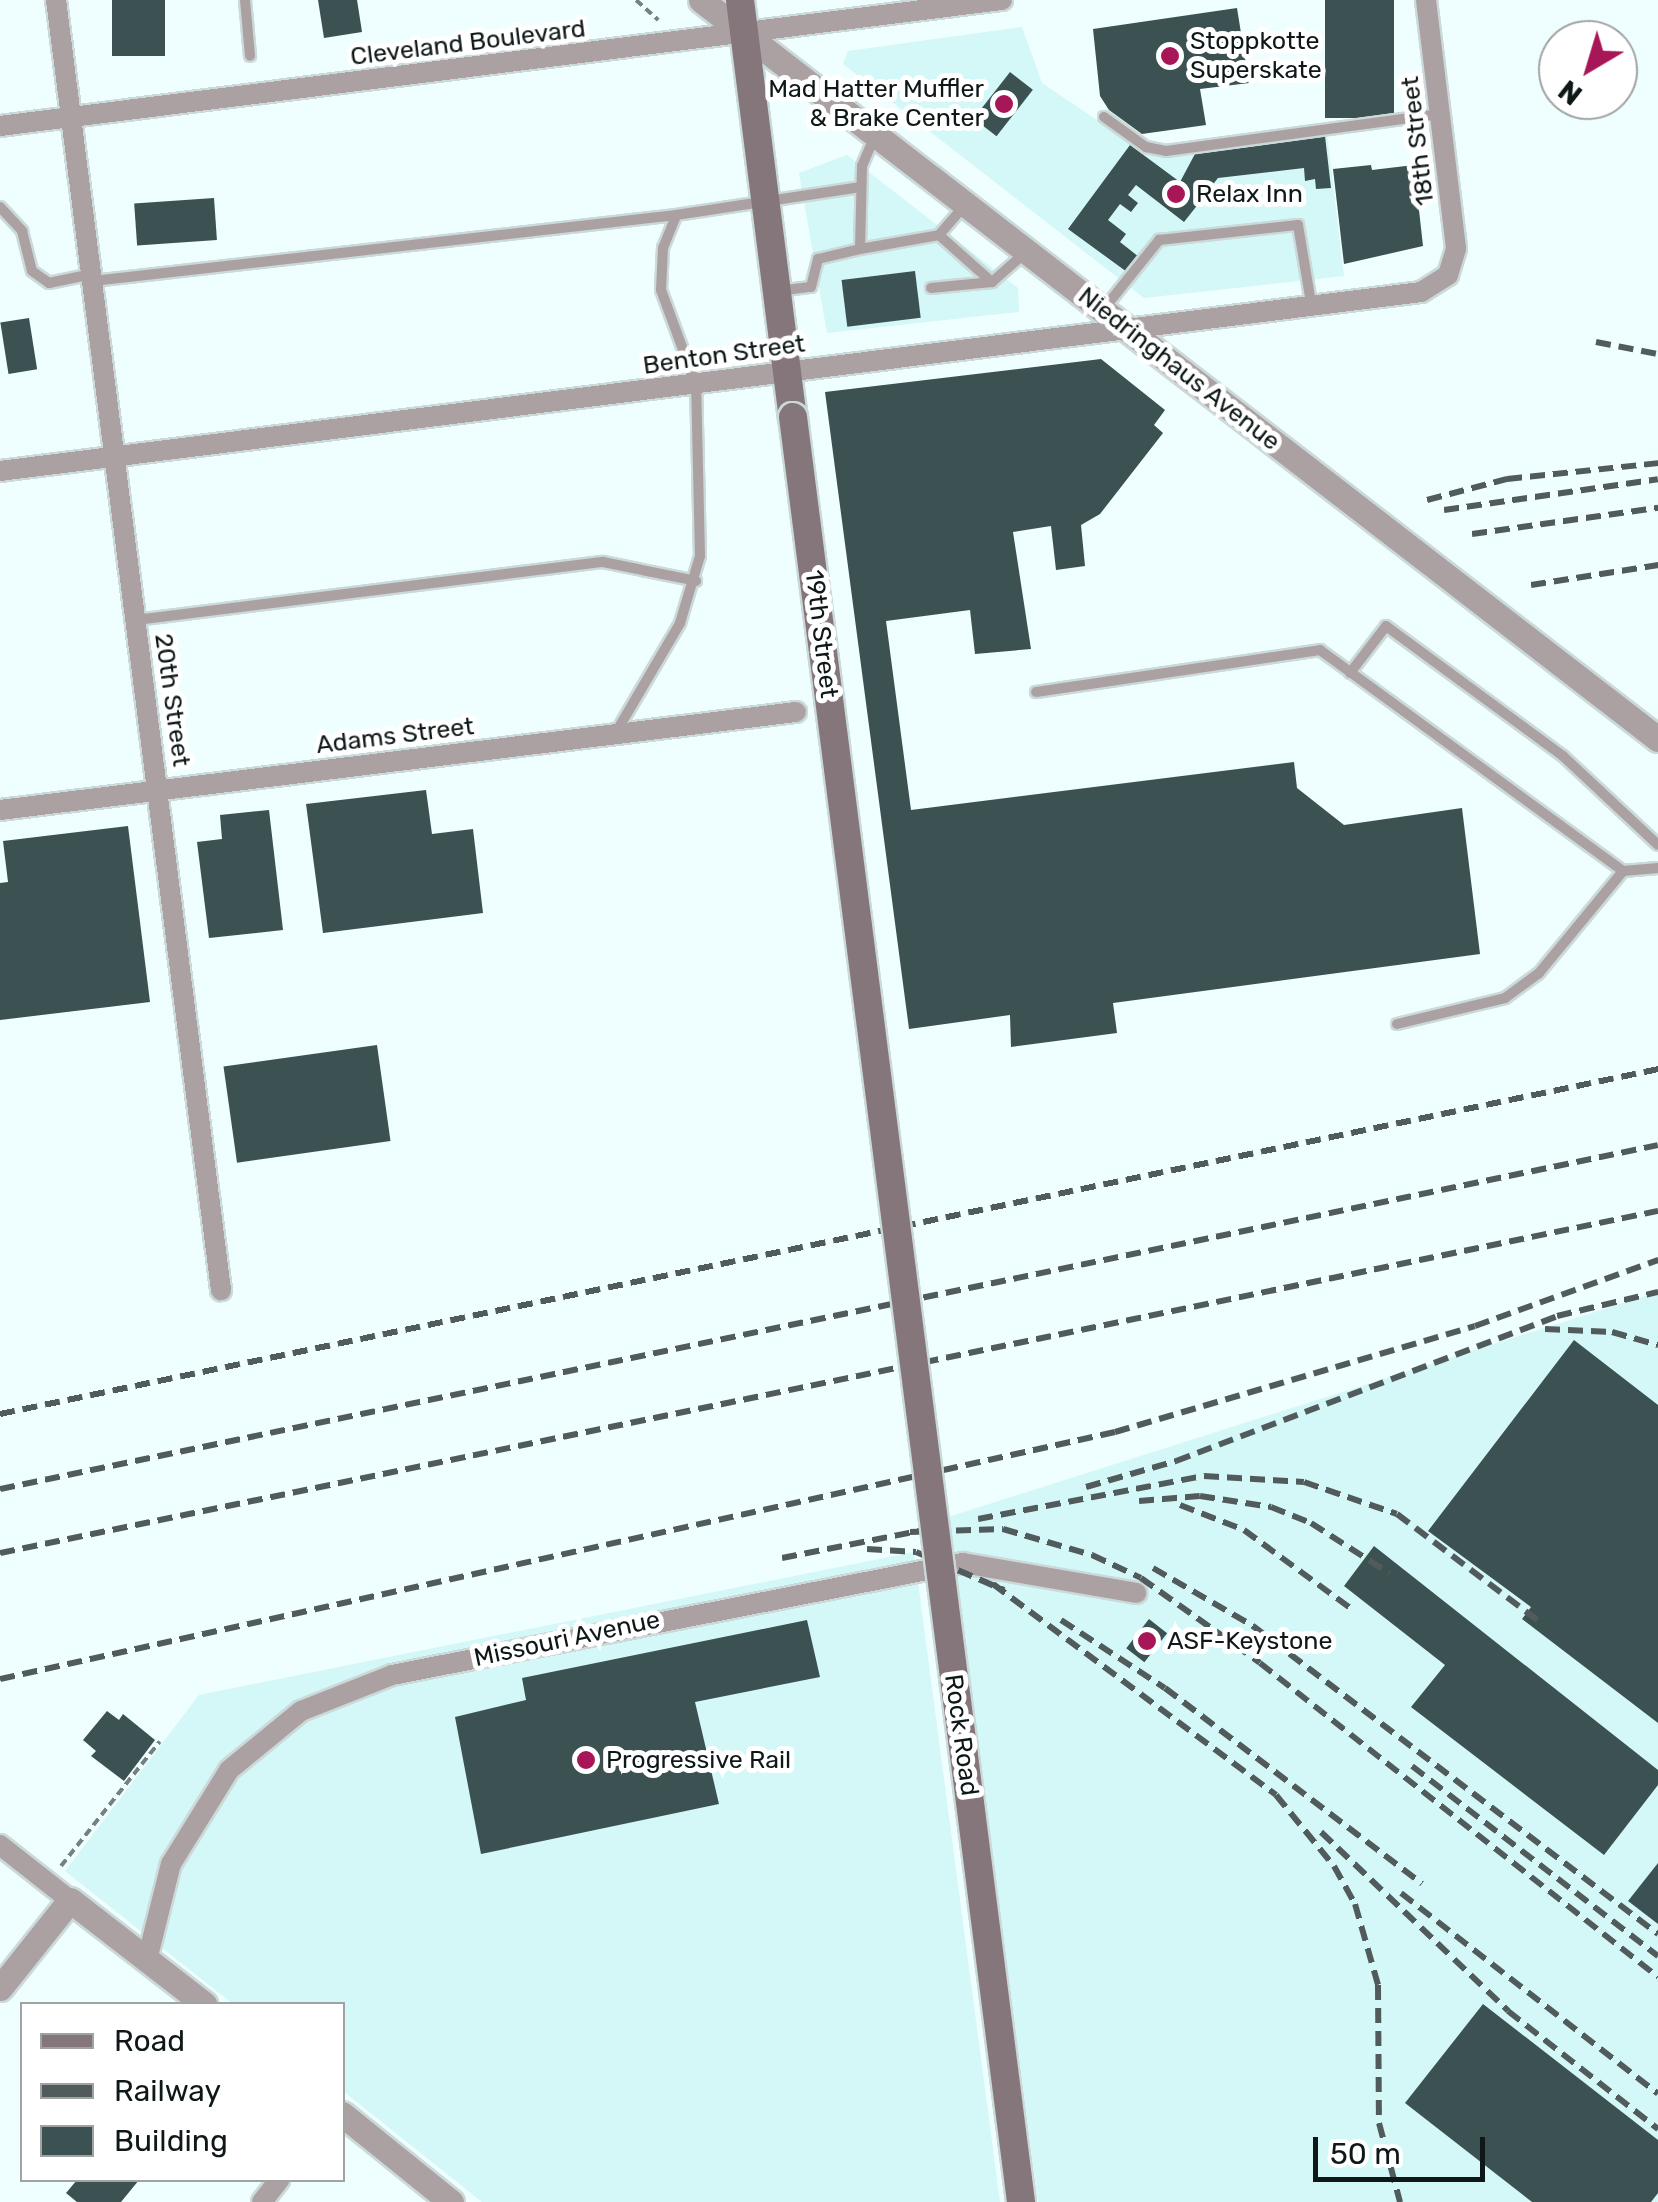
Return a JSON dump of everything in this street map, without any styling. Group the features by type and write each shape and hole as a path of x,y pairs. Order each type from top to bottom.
{"main road":[{"name":"19th Street","path":"740,0 897,1268"},
{"name":"Rock Road","path":"897,1268 1021,2202"}],"street":[{"name":"20th Street","path":"56,0 221,1290"},
{"name":"Niedringhaus Avenue","path":"701,0 1658,739"},
{"name":"Cleveland Boulevard","path":"0,126 1002,0"},
{"name":"18th Street","path":"1426,0 1456,248 1448,275"},
{"name":"Benton Street","path":"0,471 696,385 1113,318 1421,292 1448,275"},
{"name":"Adams Street","path":"0,810 796,712"},
{"name":"Missouri Avenue","path":"147,1960 171,1864 229,1770 301,1711 392,1675 963,1562 1136,1592"},
{"path":"0,1845 201,2002"},
{"path":"0,1988 70,1900"},
{"path":"345,2116 451,2202"},
{"path":"262,2202 278,2182"}],"lane":[{"path":"245,0 250,56"},
{"path":"1104,117 1146,147 1166,151 1441,114"},
{"path":"860,249 861,187 875,135"},
{"path":"0,207 22,231 32,270 49,283 676,215 861,187"},
{"path":"777,291 811,287 818,259 939,236 966,204"},
{"path":"614,734 680,623 696,581 703,530 696,385 661,290 663,248 676,215"},
{"path":"1113,318 1159,240 1298,225 1311,303"},
{"path":"939,236 992,282"},
{"path":"931,288 992,282 1026,251"},
{"path":"136,620 602,562 696,581"},
{"path":"1350,673 1386,626 1563,756 1658,845"},
{"path":"1036,692 1320,650 1623,872 1658,868"},
{"path":"1397,1024 1505,998 1539,972 1623,872"}],"path":[{"path":"48,1882 160,1740"}],"shaded area":[{"path":"1022,27 1042,83 1131,143 1159,154 1327,133 1344,276 1144,298 843,64 848,51"},
{"path":"847,155 1018,288 1019,312 827,333 799,173"},
{"path":"1658,1292 1658,2202 1038,2202 948,1517"},
{"path":"914,1552 1000,2202 482,2202 345,2093 345,2002 230,2002 65,1871 199,1695"}],"building":[{"path":"112,0 165,0 165,56 112,56"},
{"path":"318,0 357,0 362,32 324,38"},
{"path":"1325,0 1394,0 1394,118 1325,118"},
{"name":"Stoppkotte Superskate","path":"1237,8 1249,83 1200,89 1206,125 1142,134 1109,110 1100,96 1093,29"},
{"path":"1010,72 1033,90 997,136 974,118"},
{"path":"1325,136 1331,188 1316,189 1315,179 1305,181 1304,168 1218,178 1210,188 1221,196 1213,206 1203,198 1184,222 1136,185 1128,195 1138,203 1131,212 1120,204 1108,220 1126,234 1120,242 1139,257 1127,272 1068,229 1130,145 1180,182 1196,152"},
{"path":"1371,165 1372,170 1414,165 1423,246 1344,264 1333,169"},
{"path":"214,198 217,240 137,245 134,204"},
{"path":"915,271 921,318 847,327 842,280"},
{"path":"29,318 37,369 8,374 0,323"},
{"path":"1101,359 1165,410 1154,425 1163,433 1100,514 1081,525 1085,566 1056,570 1051,526 1013,532 1031,649 975,654 970,610 886,621 911,810 1294,762 1297,788 1344,825 1462,808 1480,954 1113,1003 1117,1033 1011,1047 1010,1015 909,1029 825,392"},
{"path":"426,790 432,834 473,829 483,913 323,933 306,804"},
{"path":"269,810 283,930 209,938 197,842 222,839 220,815"},
{"path":"128,826 150,1002 0,1020 0,883 8,882 3,841"},
{"path":"377,1045 390,1141 237,1163 224,1067"},
{"path":"1574,1340 1658,1405 1658,1723 1522,1619 1531,1607 1428,1531"},
{"path":"1374,1546 1658,1770 1658,1785 1604,1855 1411,1707 1445,1665 1344,1586"},
{"name":"ASF-Keystone","path":"1149,1619 1167,1633 1144,1662 1126,1648"},
{"name":"Progressive Rail","path":"807,1620 820,1677 695,1702 719,1804 481,1854 455,1717 526,1700 522,1678"},
{"path":"107,1711 119,1720 123,1714 155,1740 124,1781 91,1756 96,1751 83,1740"},
{"path":"1658,1863 1658,1924 1628,1901"},
{"path":"1483,2004 1658,2140 1658,2193 1651,2202 1532,2202 1405,2103"},
{"path":"75,2182 137,2182 121,2202 77,2202 66,2193"}],"railway":[{"path":"1596,342 1658,354"},
{"path":"1427,500 1507,479 1658,463"},
{"path":"1444,510 1658,479"},
{"path":"1472,534 1658,508"},
{"path":"1531,585 1658,565"},
{"path":"0,1414 1658,1069"},
{"path":"0,1489 1658,1145"},
{"path":"0,1553 1658,1211"},
{"path":"0,1679 1115,1432 1475,1326 1658,1260"},
{"path":"1086,1487 1176,1461 1557,1316 1658,1292"},
{"path":"1545,1329 1612,1332 1658,1345"},
{"path":"978,1519 1204,1476 1304,1482 1397,1514 1537,1620"},
{"path":"1139,1501 1200,1496 1271,1507 1311,1523 1389,1573"},
{"path":"1180,1505 1244,1530 1353,1610"},
{"path":"910,1532 1003,1529 1092,1555 1141,1578 1260,1663 1658,1977"},
{"path":"782,1558 924,1530"},
{"path":"867,1549 916,1552 1004,1590"},
{"path":"1153,1568 1253,1626 1658,1934"},
{"path":"993,1584 1276,1795 1334,1866 1355,1904 1378,1985 1379,2123 1400,2202"},
{"path":"1061,1620 1165,1688 1422,1884"},
{"path":"1412,1766 1658,1956"},
{"path":"1321,1832 1508,2011 1658,2129"},
{"path":"1401,1893 1658,2094"}],"place":[{"name":"Stoppkotte Superskate","path":"1170,56"},
{"name":"Mad Hatter Muffler & Brake Center","path":"1004,104"},
{"name":"Relax Inn","path":"1176,194"},
{"name":"ASF-Keystone","path":"1147,1641"},
{"name":"Progressive Rail","path":"586,1760"}]}
